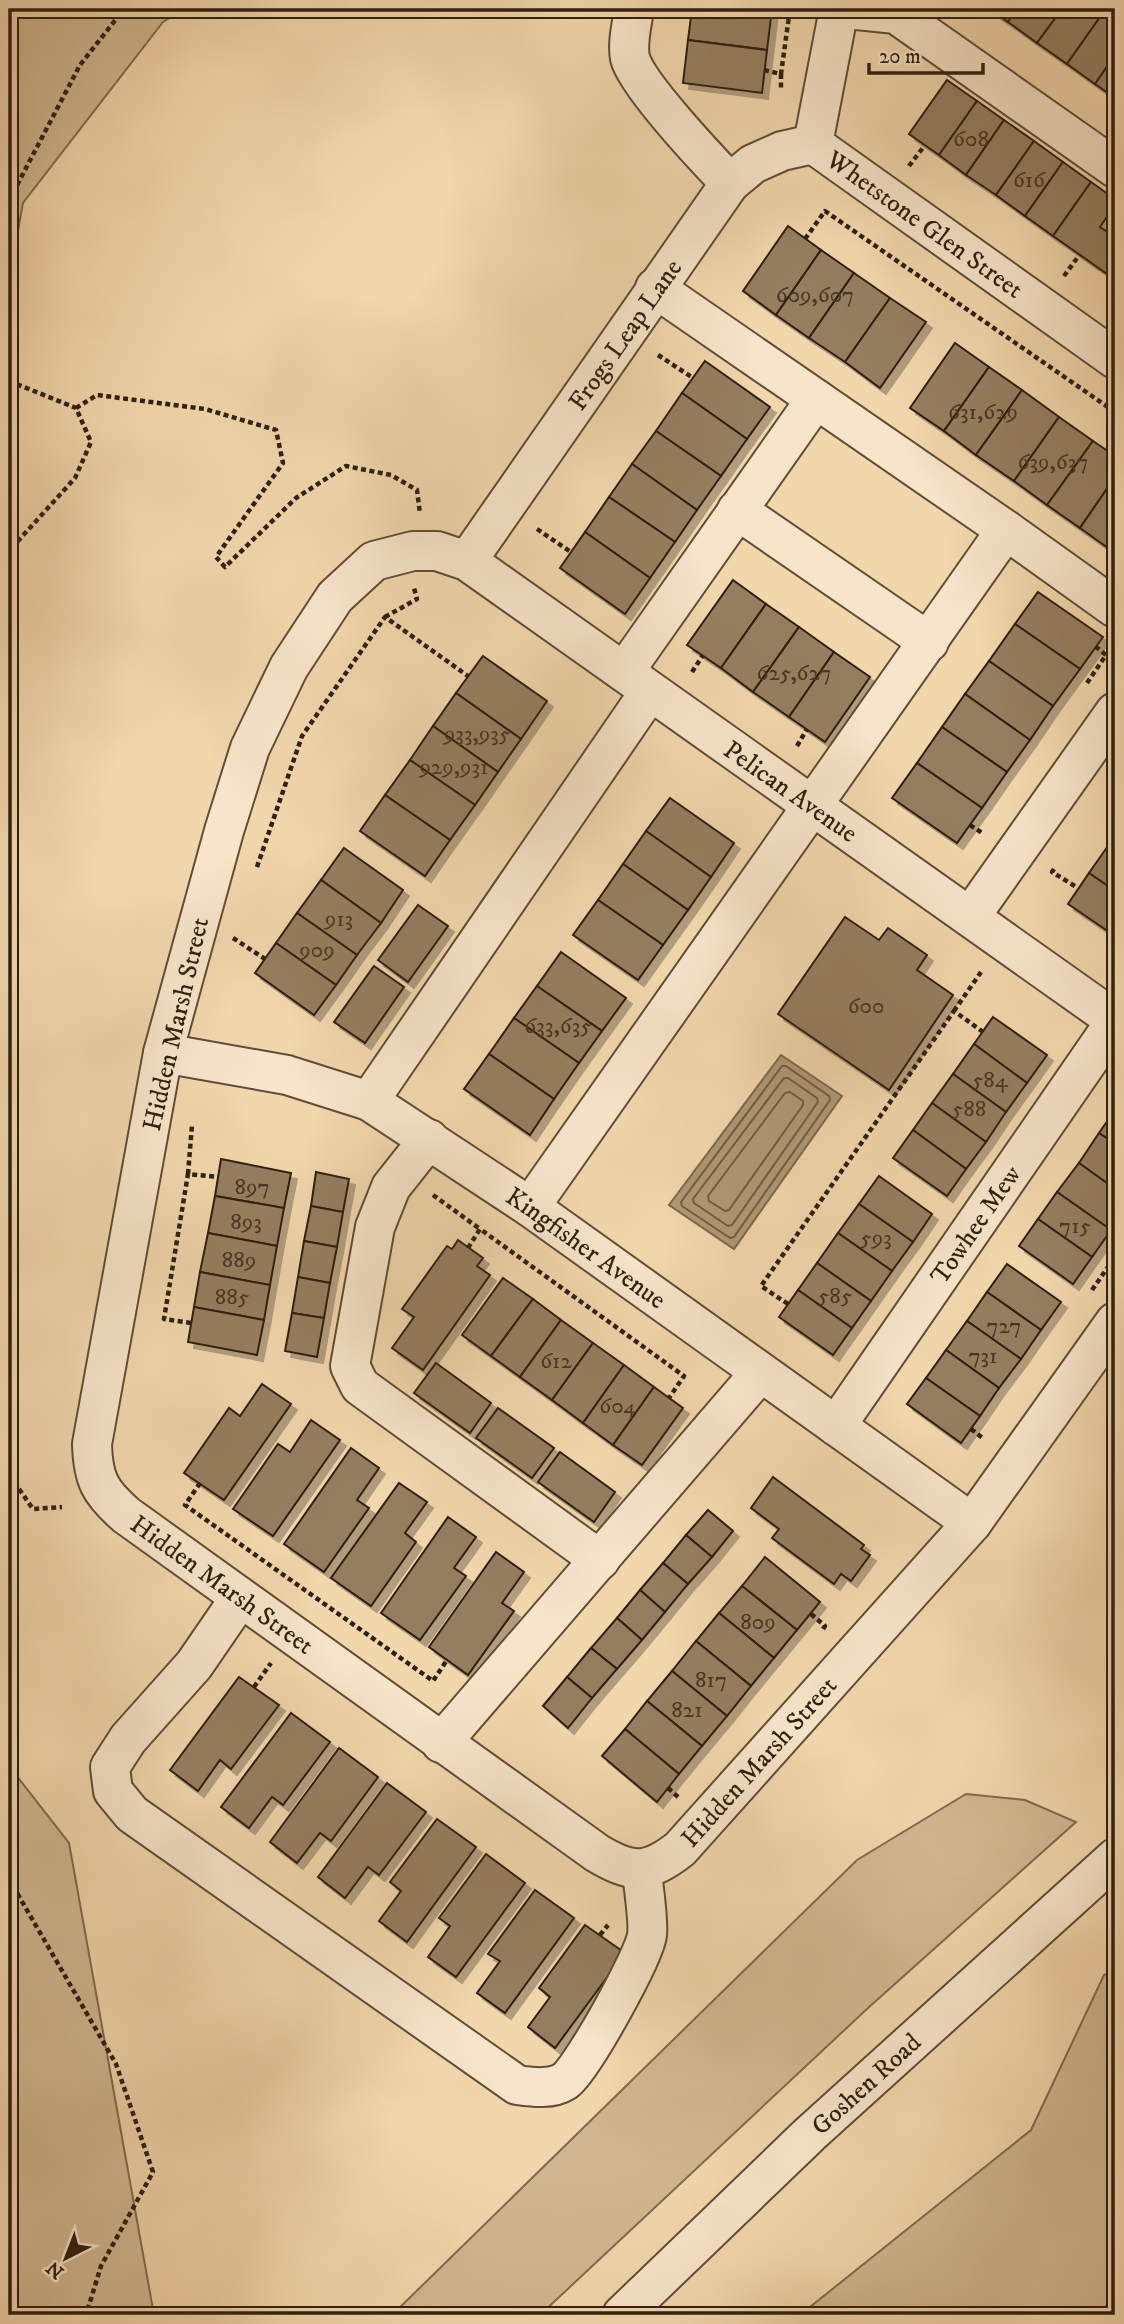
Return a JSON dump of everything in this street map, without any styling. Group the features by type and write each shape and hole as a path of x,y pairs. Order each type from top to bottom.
{"street":[{"path":"634,9 630,58 643,82 730,183"},
{"name":"Whetstone Glen Street","path":"839,9 813,144 1115,359"},
{"path":"847,9 896,15 1115,168"},
{"name":"Frogs Leap Lane","path":"467,561 730,183 753,164 782,151 813,144"},
{"path":"655,288 1115,608"},
{"path":"369,1101 637,682 737,510 816,399"},
{"path":"737,510 929,642"},
{"path":"530,1207 1006,530"},
{"name":"Hidden Marsh Street","path":"467,561 437,551 413,551 374,561 335,597 289,667 250,748 224,831 163,1053 92,1444 93,1467 98,1485 108,1500 126,1516 597,1853 619,1866 642,1870 664,1861 680,1849 972,1523 1115,1322"},
{"name":"Pelican Avenue","path":"467,561 1115,1021"},
{"path":"970,918 1115,712"},
{"name":"Towhee Mew","path":"836,1426 1115,1021"},
{"name":"Kingfisher Avenue","path":"163,1053 287,1074 369,1101 530,1207 972,1523"},
{"path":"429,1139 391,1187 375,1227 350,1366 360,1386 600,1560"},
{"path":"441,1743 760,1373"},
{"path":"240,1598 194,1665 128,1739 110,1767 113,1791 132,1814 517,2085 538,2088 564,2082 576,2070 617,2003 647,1936 642,1870"},
{"name":"Goshen Road","path":"622,2315 810,2134 1115,1858"}],"path":[{"path":"9,209 15,189 80,65 124,9"},
{"path":"764,70 781,74 790,9"},
{"path":"805,239 825,211 1115,412"},
{"path":"650,366 658,355 693,378"},
{"path":"9,381 76,408 91,442 75,478 9,551"},
{"path":"76,408 97,395 205,409 276,430 283,463 216,557 225,567 296,498 346,466 391,475 416,490 420,514"},
{"path":"545,518 537,529 571,552"},
{"path":"255,874 302,736 384,617 468,677"},
{"path":"1060,860 1052,872 1078,888"},
{"path":"233,937 265,959"},
{"path":"788,1304 761,1286 1003,941"},
{"path":"954,1011 983,1032"},
{"path":"403,1172 684,1376 669,1398"},
{"path":"191,1323 164,1319 188,1174 218,1177"},
{"path":"468,1248 480,1229"},
{"path":"9,1432 18,1486 33,1508 62,1507"},
{"path":"200,1483 185,1505 433,1681 447,1660"},
{"path":"9,1879 116,2064 153,2172 101,2266 86,2315"}],"shaded area":[{"path":"9,9 184,9 163,22 23,203 9,281"},
{"path":"9,1766 69,1843 154,2315 9,2315"},
{"path":"966,1794 1025,1800 1076,1822 868,2008 540,2315 392,2315 857,1860"},
{"path":"1115,1970 1115,2315 800,2315 1031,2130 1104,1975"}],"water":[{"path":"781,1055 842,1096 734,1249 669,1205"}],"building":[{"path":"692,9 772,9 767,50 688,40"},
{"path":"989,9 1017,9 1008,22"},
{"path":"1017,9 1062,9 1037,43 1008,22"},
{"path":"1062,9 1105,10 1067,64 1037,43"},
{"path":"1105,10 1115,17 1115,55 1095,84 1067,64"},
{"path":"688,40 767,50 762,93 683,83"},
{"path":"1115,55 1115,98 1095,84"},
{"path":"947,80 977,101 939,155 909,134"},
{"path":"977,101 1004,120 966,175 939,155"},
{"path":"1004,120 1034,141 996,195 966,175"},
{"path":"1034,141 1063,162 1025,216 996,195"},
{"path":"1063,162 1091,182 1053,236 1025,216"},
{"path":"1091,182 1115,199 1115,205 1100,227 1115,237 1115,261 1107,274 1053,236"},
{"path":"788,226 821,250 776,315 743,291"},
{"path":"821,250 854,273 809,338 776,315"},
{"path":"854,273 890,298 845,362 809,338"},
{"path":"890,298 926,322 880,388 845,362"},
{"path":"955,343 989,367 944,431 910,408"},
{"path":"705,361 770,407 747,439 682,393"},
{"path":"989,367 1022,390 976,455 944,431"},
{"path":"1022,390 1059,417 1014,481 976,455"},
{"path":"682,393 747,439 721,476 656,431"},
{"path":"1059,417 1093,441 1047,505 1014,481"},
{"path":"656,431 721,476 697,510 632,464"},
{"path":"1093,441 1115,456 1115,477 1080,528 1047,505"},
{"path":"632,464 697,510 675,542 609,497"},
{"path":"1115,477 1115,553 1080,528"},
{"path":"609,497 675,542 650,578 585,532"},
{"path":"585,532 650,578 625,614 560,568"},
{"path":"733,580 766,604 721,668 687,645"},
{"path":"1038,592 1103,637 1080,669 1015,624"},
{"path":"766,604 799,627 753,692 721,668"},
{"path":"1015,624 1080,669 1053,706 989,661"},
{"path":"799,627 834,652 789,717 753,692"},
{"path":"834,652 870,677 825,742 789,717"},
{"path":"483,656 547,701 521,739 456,693"},
{"path":"989,661 1053,706 1030,740 965,694"},
{"path":"456,693 521,739 498,772 433,726"},
{"path":"965,694 1030,740 1007,772 942,727"},
{"path":"433,726 498,772 475,805 410,760"},
{"path":"942,727 1007,772 982,808 917,763"},
{"path":"410,760 475,805 450,840 385,795"},
{"path":"917,763 982,808 957,843 892,798"},
{"path":"385,795 450,840 425,876 360,831"},
{"path":"670,798 734,843 711,877 646,831"},
{"path":"646,831 711,877 688,910 623,864"},
{"path":"1110,843 1115,846 1115,891 1089,873"},
{"path":"344,848 403,890 381,923 321,880"},
{"path":"623,864 688,910 663,945 598,900"},
{"path":"1089,873 1115,891 1115,936 1068,904"},
{"path":"321,880 381,923 357,955 297,913"},
{"path":"598,900 663,945 638,980 573,935"},
{"path":"418,905 448,926 408,982 378,960"},
{"path":"297,913 357,955 336,985 276,943"},
{"path":"845,917 879,940 888,928 927,955 917,970 953,995 889,1090 778,1014"},
{"path":"276,943 336,985 314,1015 255,973"},
{"path":"561,952 626,998 602,1031 537,986"},
{"path":"374,966 404,987 365,1043 334,1022"},
{"path":"537,986 602,1031 579,1063 514,1018"},
{"path":"993,1017 1047,1055 1027,1083 974,1044"},
{"path":"514,1018 579,1063 554,1099 489,1054"},
{"path":"974,1044 1027,1083 1006,1112 953,1074"},
{"path":"489,1054 554,1099 530,1135 464,1089"},
{"path":"953,1074 1006,1112 986,1142 932,1103"},
{"path":"932,1103 986,1142 966,1169 913,1130"},
{"path":"1115,1110 1115,1144 1099,1133"},
{"path":"913,1130 966,1169 947,1196 893,1158"},
{"path":"1099,1133 1115,1144 1115,1189 1079,1163"},
{"path":"221,1159 291,1173 284,1208 215,1196"},
{"path":"1079,1163 1115,1189 1115,1225 1111,1230 1057,1192"},
{"path":"316,1172 349,1179 343,1212 311,1206"},
{"path":"879,1176 932,1214 913,1242 859,1204"},
{"path":"1057,1192 1111,1230 1092,1257 1038,1219"},
{"path":"215,1196 284,1208 277,1246 208,1233"},
{"path":"859,1204 913,1242 892,1271 838,1233"},
{"path":"311,1206 343,1212 337,1247 304,1241"},
{"path":"1038,1219 1092,1257 1073,1284 1019,1246"},
{"path":"208,1233 277,1246 270,1285 200,1272"},
{"path":"838,1233 892,1271 871,1301 817,1263"},
{"path":"458,1240 483,1258 477,1266 490,1275 423,1370 392,1348 414,1317 402,1309 447,1246 452,1249"},
{"path":"304,1241 337,1247 330,1283 298,1277"},
{"path":"817,1263 871,1301 852,1328 798,1290"},
{"path":"1007,1264 1061,1302 1041,1330 987,1292"},
{"path":"200,1272 270,1285 264,1320 194,1307"},
{"path":"298,1277 330,1283 324,1318 292,1313"},
{"path":"503,1278 533,1299 491,1356 462,1335"},
{"path":"798,1290 852,1328 833,1355 779,1317"},
{"path":"987,1292 1041,1330 1021,1359 967,1321"},
{"path":"533,1299 561,1320 520,1377 491,1356"},
{"path":"194,1307 264,1320 257,1355 188,1342"},
{"path":"292,1313 324,1318 317,1357 285,1351"},
{"path":"561,1320 593,1343 552,1400 520,1377"},
{"path":"967,1321 1021,1359 999,1388 946,1350"},
{"path":"593,1343 624,1365 583,1423 552,1400"},
{"path":"946,1350 999,1388 980,1416 926,1378"},
{"path":"436,1363 491,1403 470,1433 414,1393"},
{"path":"624,1365 654,1387 613,1445 583,1423"},
{"path":"926,1378 980,1416 961,1443 907,1404"},
{"path":"262,1384 291,1404 224,1500 184,1473 229,1408 240,1416"},
{"path":"654,1387 683,1408 642,1465 613,1445"},
{"path":"498,1408 554,1448 532,1478 476,1438"},
{"path":"311,1420 340,1440 273,1536 233,1509 278,1444 290,1452"},
{"path":"351,1448 379,1468 357,1500 369,1508 324,1572 284,1544"},
{"path":"560,1452 615,1492 594,1522 538,1482"},
{"path":"773,1477 864,1545 861,1549 870,1555 851,1581 841,1574 834,1584 772,1538 779,1529 751,1508"},
{"path":"399,1483 427,1502 405,1533 416,1542 371,1606 331,1578"},
{"path":"708,1510 733,1531 712,1557 686,1535"},
{"path":"448,1517 476,1537 454,1568 466,1576 420,1640 381,1613"},
{"path":"686,1535 712,1557 688,1584 663,1563"},
{"path":"496,1552 524,1572 502,1603 514,1611 468,1675 429,1647"},
{"path":"765,1557 820,1602 797,1630 742,1586"},
{"path":"663,1563 688,1584 665,1612 640,1590"},
{"path":"742,1586 797,1630 774,1658 719,1613"},
{"path":"640,1590 665,1612 642,1640 617,1618"},
{"path":"719,1613 774,1658 751,1686 696,1641"},
{"path":"617,1618 642,1640 617,1669 591,1648"},
{"path":"696,1641 751,1686 727,1716 672,1671"},
{"path":"591,1648 617,1669 592,1698 567,1677"},
{"path":"672,1671 727,1716 702,1746 647,1701"},
{"path":"239,1677 279,1705 231,1769 220,1760 198,1791 170,1770"},
{"path":"567,1677 592,1698 568,1728 543,1706"},
{"path":"647,1701 702,1746 679,1774 625,1729"},
{"path":"291,1713 330,1742 283,1805 272,1797 249,1828 221,1807"},
{"path":"625,1729 679,1774 657,1802 602,1756"},
{"path":"339,1748 378,1777 331,1841 320,1833 297,1863 270,1842"},
{"path":"387,1783 426,1812 379,1875 368,1867 345,1898 318,1877"},
{"path":"437,1819 476,1847 407,1942 379,1921 401,1891 390,1882"},
{"path":"486,1854 525,1883 456,1977 428,1957 450,1926 439,1918"},
{"path":"535,1890 574,1918 505,2013 477,1993 500,1961 488,1954"},
{"path":"585,1925 625,1953 555,2048 528,2027 550,1997 539,1988"}],"waterway":[{"path":"1104,2315 1115,2301"}]}
